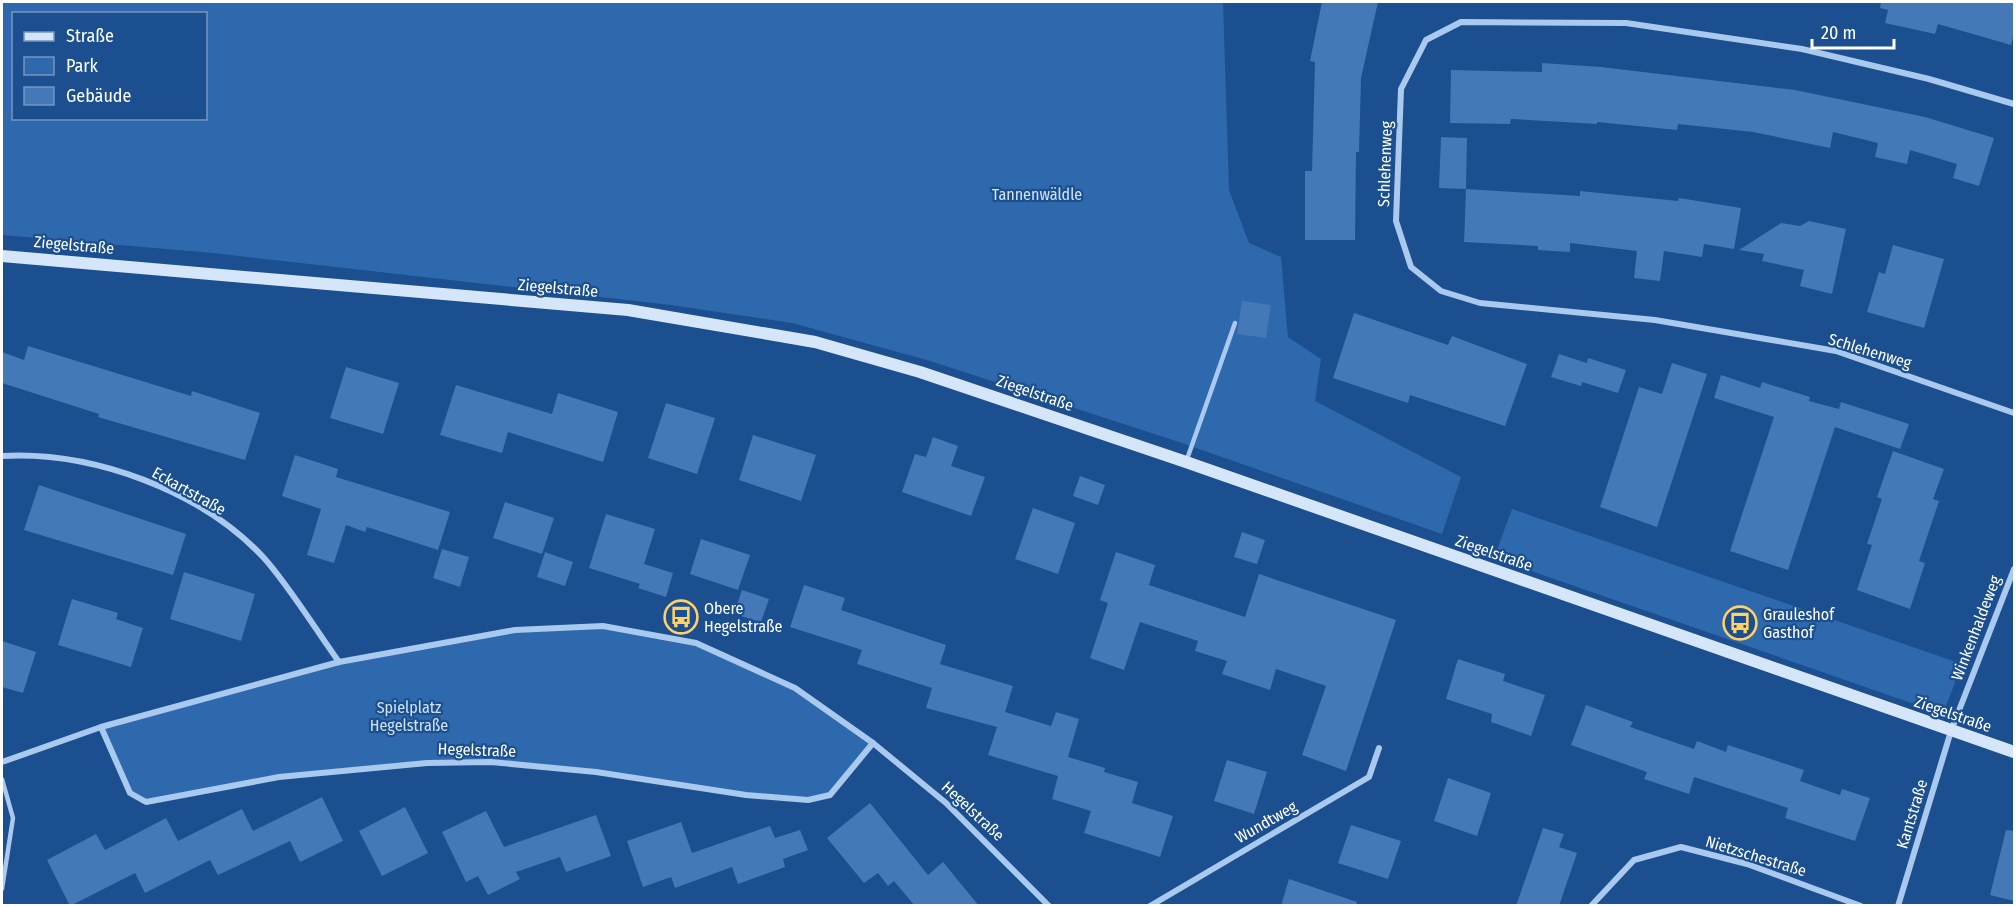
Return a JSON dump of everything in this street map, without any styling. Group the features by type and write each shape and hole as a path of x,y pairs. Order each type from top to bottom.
{"main road":[{"name":"Ziegelstraße","path":"2,256 628,310 791,338 920,372 1186,462 2014,752"}],"street":[{"name":"Schlehenweg","path":"2014,104 1929,79 1802,49 1626,23 1461,22 1426,40 1401,89 1396,221 1411,267 1441,291 1480,303 1655,320 1836,351 2014,413"},
{"name":"Eckartstraße","path":"2,456 19,455 91,462 154,484 217,519 263,558 339,662"},
{"name":"Winkenhaldeweg","path":"1951,731 2014,569"},
{"name":"Hegelstraße","path":"2,762 101,727 339,662 515,630 603,626 696,643 795,688 873,743 946,802 1049,906"},
{"name":"Hegelstraße","path":"101,727 130,793 146,802 279,777 427,763 480,762 597,772 746,795 808,800 830,795 873,743"},
{"name":"Kantstraße","path":"1898,906 1951,731"},
{"name":"Wundtweg","path":"1150,906 1369,777 1379,748"},
{"name":"Nietzschestraße","path":"1591,906 1634,860 1681,848 1747,864 1861,906"}],"lane":[{"path":"1186,462 1235,323"},
{"path":"2,779 13,818 2,890"}],"green space":[{"name":"Tannenwäldle","path":"2,2 1223,2 1229,190 1249,243 1281,257 1288,337 1321,359 1315,401 1461,477 1442,534 1179,442 927,360 792,323 671,305 213,253 2,235"},
{"path":"1512,509 1962,664 1943,714 1494,558"},
{"name":"Spielplatz Hegelstraße","path":"603,626 696,643 795,688 873,743 830,795 808,800 746,795 596,772 491,762 427,763 279,777 146,802 130,793 101,727 339,662 515,630"}],"building":[{"path":"1322,2 1378,2 1361,78 1359,152 1356,152 1355,240 1305,240 1305,171 1312,171 1315,62 1310,61"},
{"path":"1881,2 2014,2 2014,34 2011,45 1938,24 1935,34 1885,23 1888,10 1880,8"},
{"path":"1542,63 1601,67 1795,90 1925,117 1994,138 1979,186 1953,178 1957,164 1910,150 1907,164 1875,157 1878,143 1833,132 1830,148 1753,132 1678,124 1677,130 1597,122 1597,124 1511,119 1510,124 1450,123 1451,70 1542,72"},
{"path":"1441,137 1467,138 1466,189 1439,188"},
{"path":"1466,189 1580,196 1580,191 1678,201 1679,198 1741,208 1734,249 1704,244 1702,257 1664,251 1660,281 1634,278 1637,251 1570,243 1570,252 1538,250 1538,246 1464,242"},
{"path":"1809,221 1846,229 1832,294 1800,286 1804,270 1762,261 1764,254 1739,250 1781,223 1800,226"},
{"path":"1893,245 1944,259 1924,328 1867,312 1879,272 1885,274"},
{"path":"1242,301 1271,305 1266,338 1237,334"},
{"path":"1354,313 1448,345 1452,336 1527,364 1505,426 1410,395 1408,403 1333,378"},
{"path":"28,346 191,396 192,391 260,413 245,460 98,417 99,414 2,383 2,352 24,360"},
{"path":"1559,354 1587,363 1588,358 1626,370 1618,393 1582,382 1581,386 1551,377"},
{"path":"1672,363 1707,374 1657,527 1600,507 1639,387 1662,394"},
{"path":"346,367 399,383 383,434 330,418"},
{"path":"1721,375 1760,388 1762,382 1810,397 1809,401 1839,409 1841,402 1909,424 1900,449 1835,427 1788,570 1730,551 1774,417 1714,398"},
{"path":"456,385 552,414 558,393 618,412 603,462 508,432 502,453 440,435"},
{"path":"666,403 715,418 697,474 648,458"},
{"path":"753,435 816,455 801,501 739,480"},
{"path":"933,437 958,446 951,466 985,477 971,516 902,492 915,454 926,457"},
{"path":"1893,451 1944,469 1933,499 1939,501 1919,561 1925,563 1910,609 1857,590 1872,545 1867,544 1882,499 1877,497"},
{"path":"295,455 338,469 336,477 450,512 438,550 367,527 365,532 346,525 334,563 307,555 321,509 282,496"},
{"path":"1080,476 1105,485 1098,505 1073,496"},
{"path":"39,485 186,534 173,575 24,530"},
{"path":"505,502 554,518 542,554 493,538"},
{"path":"1033,508 1075,523 1058,574 1015,559"},
{"path":"606,514 655,529 644,564 673,573 666,597 638,588 640,584 589,568"},
{"path":"1242,532 1265,540 1257,564 1234,557"},
{"path":"701,539 750,555 738,590 690,574"},
{"path":"442,549 469,557 460,587 433,578"},
{"path":"545,552 573,562 565,586 537,577"},
{"path":"1116,552 1155,565 1149,585 1245,617 1259,574 1396,620 1346,771 1302,755 1326,686 1276,669 1270,690 1222,674 1227,661 1195,651 1198,641 1140,622 1124,670 1090,658 1108,603 1100,600"},
{"path":"184,572 255,594 241,641 170,619"},
{"path":"804,585 845,598 841,610 946,645 940,664 1013,686 1005,712 1051,726 1056,712 1079,719 1068,757 1105,768 1104,772 1138,782 1132,803 1173,816 1160,857 1084,833 1091,811 1052,799 1058,776 988,755 997,727 926,708 932,688 857,664 862,650 790,627"},
{"path":"742,590 769,599 761,622 734,614"},
{"path":"72,599 118,613 116,619 143,628 131,667 58,645"},
{"path":"2,641 36,652 23,693 2,687"},
{"path":"1458,659 1505,674 1503,681 1545,695 1531,736 1491,722 1492,714 1446,699"},
{"path":"1586,705 1633,722 1630,727 1694,749 1697,741 1726,752 1728,745 1804,770 1800,781 1840,795 1842,789 1870,798 1855,841 1785,818 1788,808 1694,777 1689,794 1644,779 1647,772 1571,745"},
{"path":"1227,760 1267,772 1254,814 1214,801"},
{"path":"1448,778 1491,793 1477,836 1434,821"},
{"path":"322,797 343,841 300,862 290,841 218,875 210,860 145,893 135,873 70,906 47,860 96,834 105,850 166,818 178,841 242,809 253,831"},
{"path":"870,803 928,875 943,862 979,906 915,906 894,881 888,886 878,873 864,883 827,838"},
{"path":"405,807 428,853 382,876 359,831"},
{"path":"486,811 504,847 596,815 611,856 566,872 560,857 516,872 520,879 488,895 478,876 466,882 442,832"},
{"path":"681,822 692,853 770,826 775,838 800,830 808,850 783,859 785,867 738,884 732,867 675,888 671,877 643,887 627,841"},
{"path":"1351,825 1401,841 1388,879 1338,863"},
{"path":"1543,828 1564,834 1559,847 1577,853 1559,906 1516,906"},
{"path":"2006,830 2014,831 2014,901 1990,895"},
{"path":"1289,879 1357,902 1356,906 1281,906"}],"place":[{"name":"Obere Hegelstraße","path":"681,617"},
{"name":"Grauleshof Gasthof","path":"1740,623"}]}
